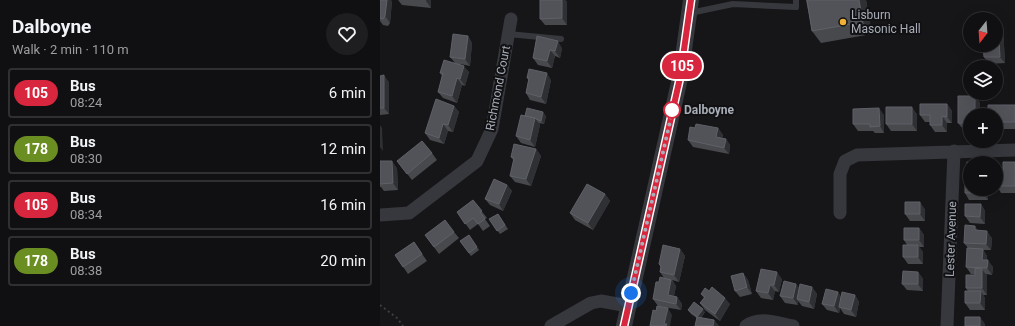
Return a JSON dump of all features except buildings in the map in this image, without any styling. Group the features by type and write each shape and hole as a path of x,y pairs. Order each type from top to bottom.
{"street":[{"path":"624,326 680,78 690,6"},
{"name":"Richmond Court","path":"380,215 409,213 477,161 492,129 511,19"},
{"path":"840,213 840,174 844,161 857,155 1015,150"},
{"name":"Lester Avenue","path":"948,326 954,151"},
{"path":"551,326 591,303 601,302 628,306"},
{"path":"746,326 752,321 760,320 793,326"}],"lane":[{"path":"690,6 733,4 796,7 796,0"},
{"path":"508,34 561,39"}],"path":[{"path":"380,305 403,326"}],"bus line":[{"name":"105","path":"624,326 680,78 691,0"}],"place":[{"name":"Lisburn Masonic Hall","path":"843,22"},
{"name":"Dalboyne","path":"672,110"}],"route":[{"path":"631,293 674,104 672,110"}]}
